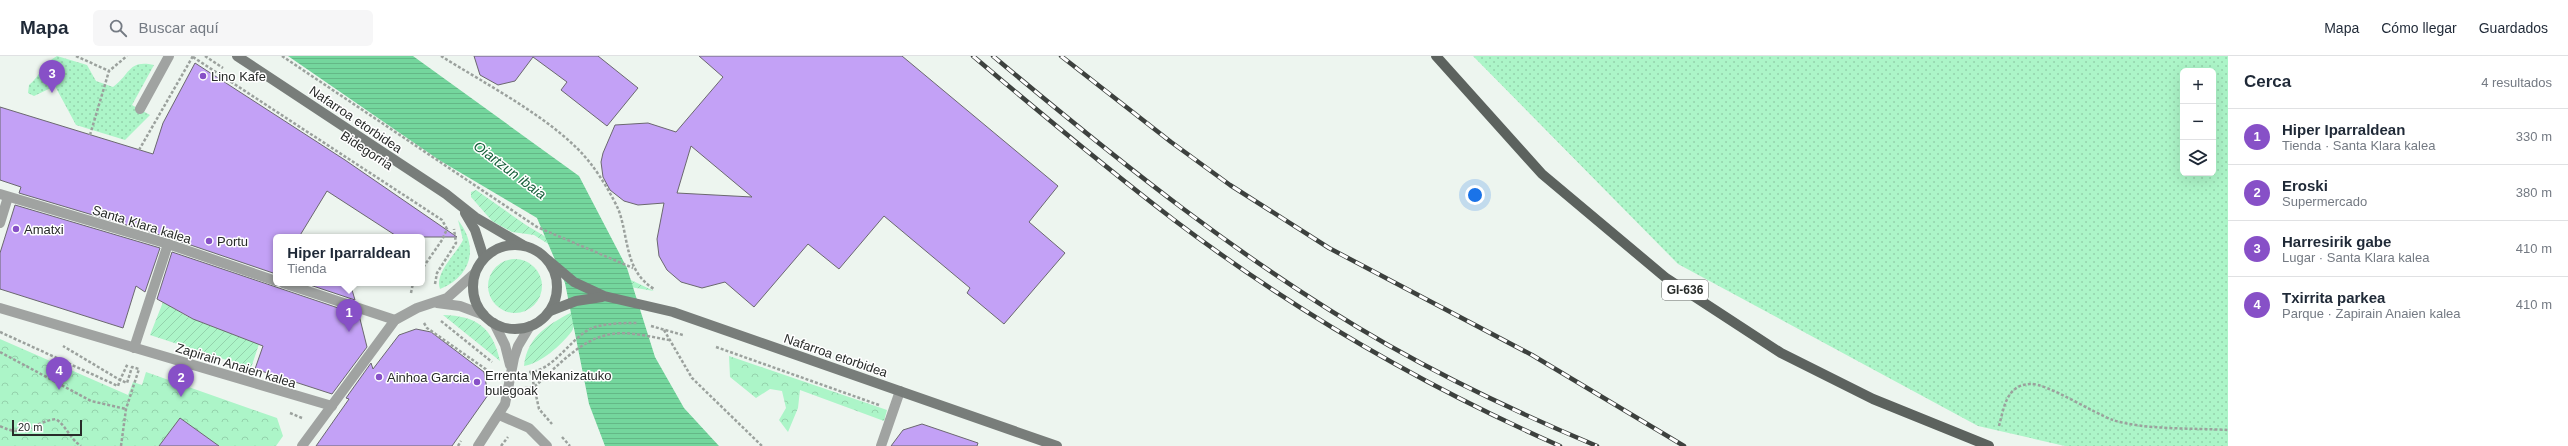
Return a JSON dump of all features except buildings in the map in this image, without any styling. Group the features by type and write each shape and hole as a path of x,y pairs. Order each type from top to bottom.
{"main road":[{"name":"Nafarroa etorbidea","path":"237,56 491,227 523,245"},
{"name":"GI-636","path":"1436,56 1542,174 1666,278 1788,356 1873,400 1989,446"},
{"name":"Nafarroa etorbidea","path":"460,206 475,230 484,258"},
{"path":"523,245 537,251 548,260 554,270 558,291 550,312 530,326 512,328 494,323 484,315 477,304 473,291 475,274 484,258 502,247 523,245"},
{"name":"Nafarroa etorbidea","path":"548,260 574,282 604,296 673,312 1057,446"},
{"name":"Nafarroa etorbidea","path":"550,312 576,301 604,296"}],"street":[{"path":"140,109 169,56"},
{"path":"0,223 4,195"},
{"name":"Santa Klara kalea","path":"4,195 168,244 273,279"},
{"path":"132,353 168,244"},
{"path":"302,446 395,320 417,308 435,303 457,290 475,274"},
{"path":"292,286 395,320"},
{"path":"435,303 460,306 484,315"},
{"name":"Zapirain Anaien kalea","path":"0,308 132,353 332,406"},
{"path":"494,323 505,345 511,369"},
{"path":"478,446 499,415 510,386 511,369 518,346 530,326"},
{"path":"882,446 900,391"},
{"path":"499,415 530,428 547,446"}],"path":[{"path":"76,56 109,71"},
{"path":"90,136 109,71 127,56"},
{"path":"139,150 193,56 442,220 446,229 442,240 425,265"},
{"path":"205,56 229,72"},
{"path":"282,56 537,227 633,268"},
{"path":"441,56 558,131 591,164 618,211 633,268 642,281 660,291"},
{"path":"434,291 437,273 456,243 453,226"},
{"path":"412,292 413,286"},
{"path":"438,316 443,325 499,367"},
{"path":"423,323 427,328 487,370 494,384"},
{"path":"556,430 539,409 531,372 543,368 592,328 608,324 640,323"},
{"path":"647,325 689,337"},
{"path":"663,330 692,378 762,446"},
{"path":"0,332 118,386 132,353"},
{"path":"525,388 534,387 590,341 612,334 652,337 669,340"},
{"path":"57,342 127,383 132,366 138,369 126,409 121,446"},
{"path":"711,345 888,408 895,408"},
{"path":"0,352 91,401 126,409"},
{"path":"1999,426 2008,394 2018,387 2030,384 2047,387 2114,420 2165,427 2228,430"},
{"path":"0,426 11,432 30,430 44,421 56,419 66,426 72,440 81,446"},
{"path":"561,435 570,446"}],"green space":[{"path":"57,56 87,65 96,81 113,87 134,66 139,64 154,65 132,105 150,115 125,140 76,125 55,86 34,96 28,93 29,85 48,62"},
{"path":"1473,56 2228,56 2228,446 2065,446 1978,426 1678,264"},
{"path":"476,190 526,225 566,249 654,291 612,284 534,235 512,232 492,221 471,197 471,192"},
{"path":"458,220 465,230 469,240 469,260 459,277 440,289 440,276 463,240"},
{"path":"510,259 520,259 530,263 538,271 542,281 542,291 538,301 530,309 520,313 510,313 500,309 492,301 488,291 488,281 492,271 500,263"},
{"path":"163,302 188,317 259,344 251,368 150,335"},
{"path":"576,310 573,329 562,342 551,353 538,361 524,366 526,355 535,338 549,325"},
{"path":"443,315 465,318 474,321 481,326 487,332 497,349 500,361"},
{"path":"0,339 128,395 133,382 142,385 146,372 277,418 283,436 276,446 219,446 180,419 159,446 0,446"},
{"path":"729,356 887,410 884,421 800,390 798,408 788,432 779,420 786,408 782,391 770,389 756,398 730,377"}],"water":[{"name":"Oiartzun ibaia","path":"288,56 413,56 579,176 627,268 655,357 684,408 719,446 605,446 589,404 565,283 537,218 439,160"}],"railway":[{"path":"973,56 1148,200 1265,285 1409,372 1509,423 1560,446"},
{"path":"993,56 1087,134 1184,210 1234,246 1335,314 1439,373 1517,411 1597,446"},
{"path":"1061,56 1171,142 1230,185 1329,248 1532,355 1684,446"}],"place":[{"name":"Lino Kafe","path":"203,76"},
{"name":"Harresirik gabe","path":"52,93"},
{"name":"Amatxi","path":"16,229"},
{"name":"Portu","path":"209,241"},
{"name":"Hiper Iparraldean","path":"349,332"},
{"name":"Ainhoa Garcia","path":"379,377"},
{"name":"Errenta Mekanizatuko bulegoak","path":"477,382"},
{"name":"Txirrita parkea","path":"59,390"},
{"name":"Eroski","path":"181,397"}]}
